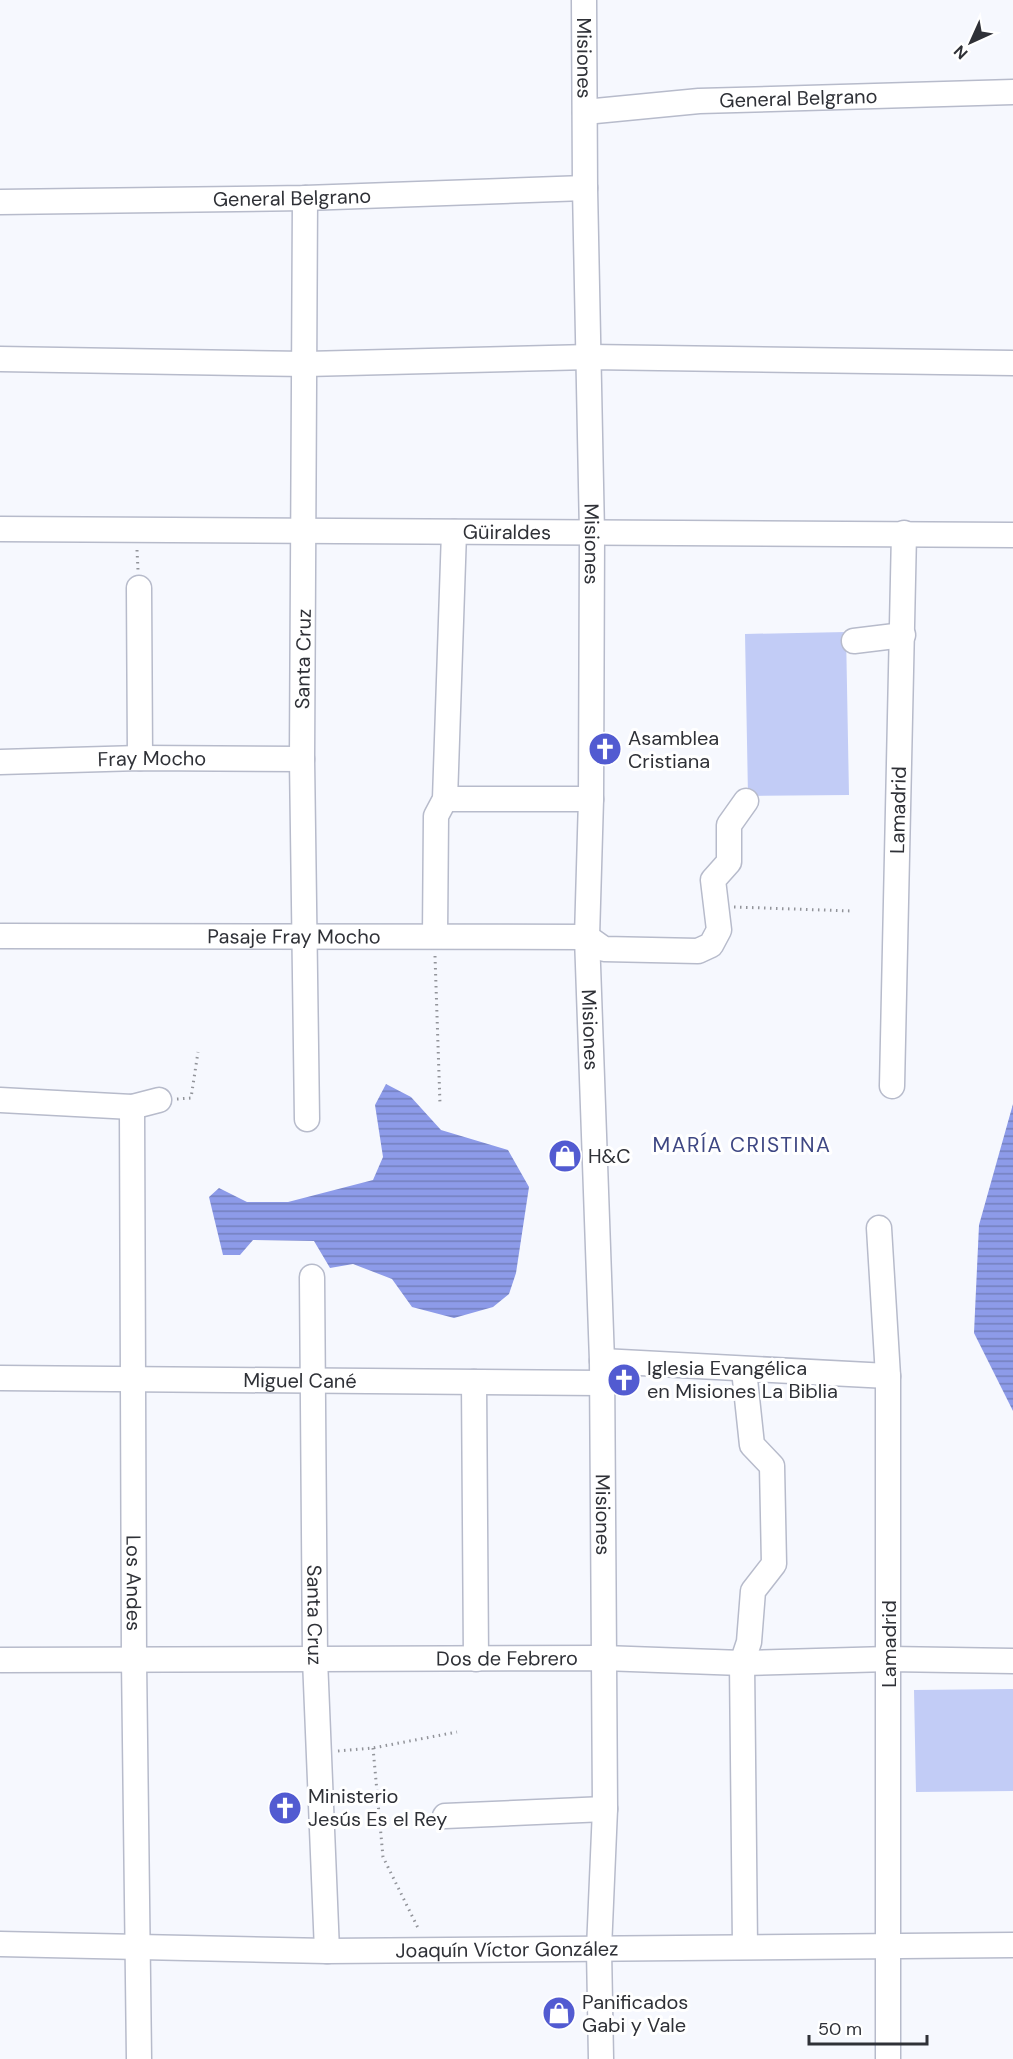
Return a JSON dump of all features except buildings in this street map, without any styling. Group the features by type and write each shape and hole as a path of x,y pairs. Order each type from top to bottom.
{"street":[{"name":"Misiones","path":"584,0 585,188 592,534 591,799 587,937 602,1372 604,1809 599,1948 601,2059"},
{"name":"General Belgrano","path":"585,111 699,101 1013,92"},
{"name":"General Belgrano","path":"0,202 305,198 585,188"},
{"name":"Santa Cruz","path":"305,198 306,364 302,759 307,1119"},
{"path":"0,359 306,364 590,357 1013,363"},
{"name":"Güiraldes","path":"0,529 1013,535"},
{"path":"435,936 436,816 445,799 454,532"},
{"name":"Lamadrid","path":"892,1086 904,533"},
{"path":"139,588 140,758"},
{"path":"854,641 903,634"},
{"name":"Fray Mocho","path":"0,762 140,758 302,759"},
{"path":"445,799 591,799"},
{"path":"587,937 604,949 698,951 711,945 719,930 714,907 713,880 729,862 729,825 746,801"},
{"name":"Pasaje Fray Mocho","path":"0,936 587,937"},
{"path":"0,1100 132,1107 159,1100"},
{"name":"Los Andes","path":"132,1107 134,1660 139,2059"},
{"name":"Lamadrid","path":"879,1228 888,1376 888,2059"},
{"name":"Santa Cruz","path":"312,1277 315,1659 327,1951"},
{"path":"744,1370 752,1445 772,1466 774,1564 753,1591 749,1642 742,1663 746,1947"},
{"name":"Miguel Cané","path":"0,1378 133,1381 474,1382 602,1372 744,1370 888,1376"},
{"path":"474,1382 476,1659"},
{"name":"Dos de Febrero","path":"0,1660 603,1658 742,1663 889,1659 1013,1661"},
{"path":"445,1816 604,1809"},
{"name":"Joaquín Víctor González","path":"0,1944 327,1951 428,1948 1013,1945"}],"path":[{"path":"136,530 139,588"},
{"path":"714,907 852,911"},
{"path":"435,936 440,1104"},
{"path":"159,1100 191,1098 198,1052"},
{"path":"319,1753 373,1748 457,1732"},
{"path":"373,1748 383,1857 428,1948"}],"shaded area":[{"path":"846,632 849,795 748,796 745,634"},
{"path":"1013,1689 1013,1791 916,1792 914,1690"}],"water":[{"path":"386,1084 411,1097 441,1130 508,1150 529,1187 516,1273 509,1294 493,1307 454,1318 412,1307 392,1279 353,1264 330,1268 314,1241 253,1240 240,1255 223,1255 209,1197 219,1188 247,1202 288,1202 373,1180 383,1157 375,1105"},
{"path":"1013,1104 1013,1411 974,1333 979,1225"}],"place":[{"name":"Asamblea Cristiana","path":"605,749"},
{"name":"H&C","path":"565,1156"},
{"name":"Iglesia Evangélica en Misiones La Biblia","path":"624,1380"},
{"name":"Ministerio Jesús Es el Rey","path":"285,1808"},
{"name":"Panificados Gabi y Vale","path":"559,2013"}],"district":[{"name":"MARÍA CRISTINA","path":"742,1145"}]}
